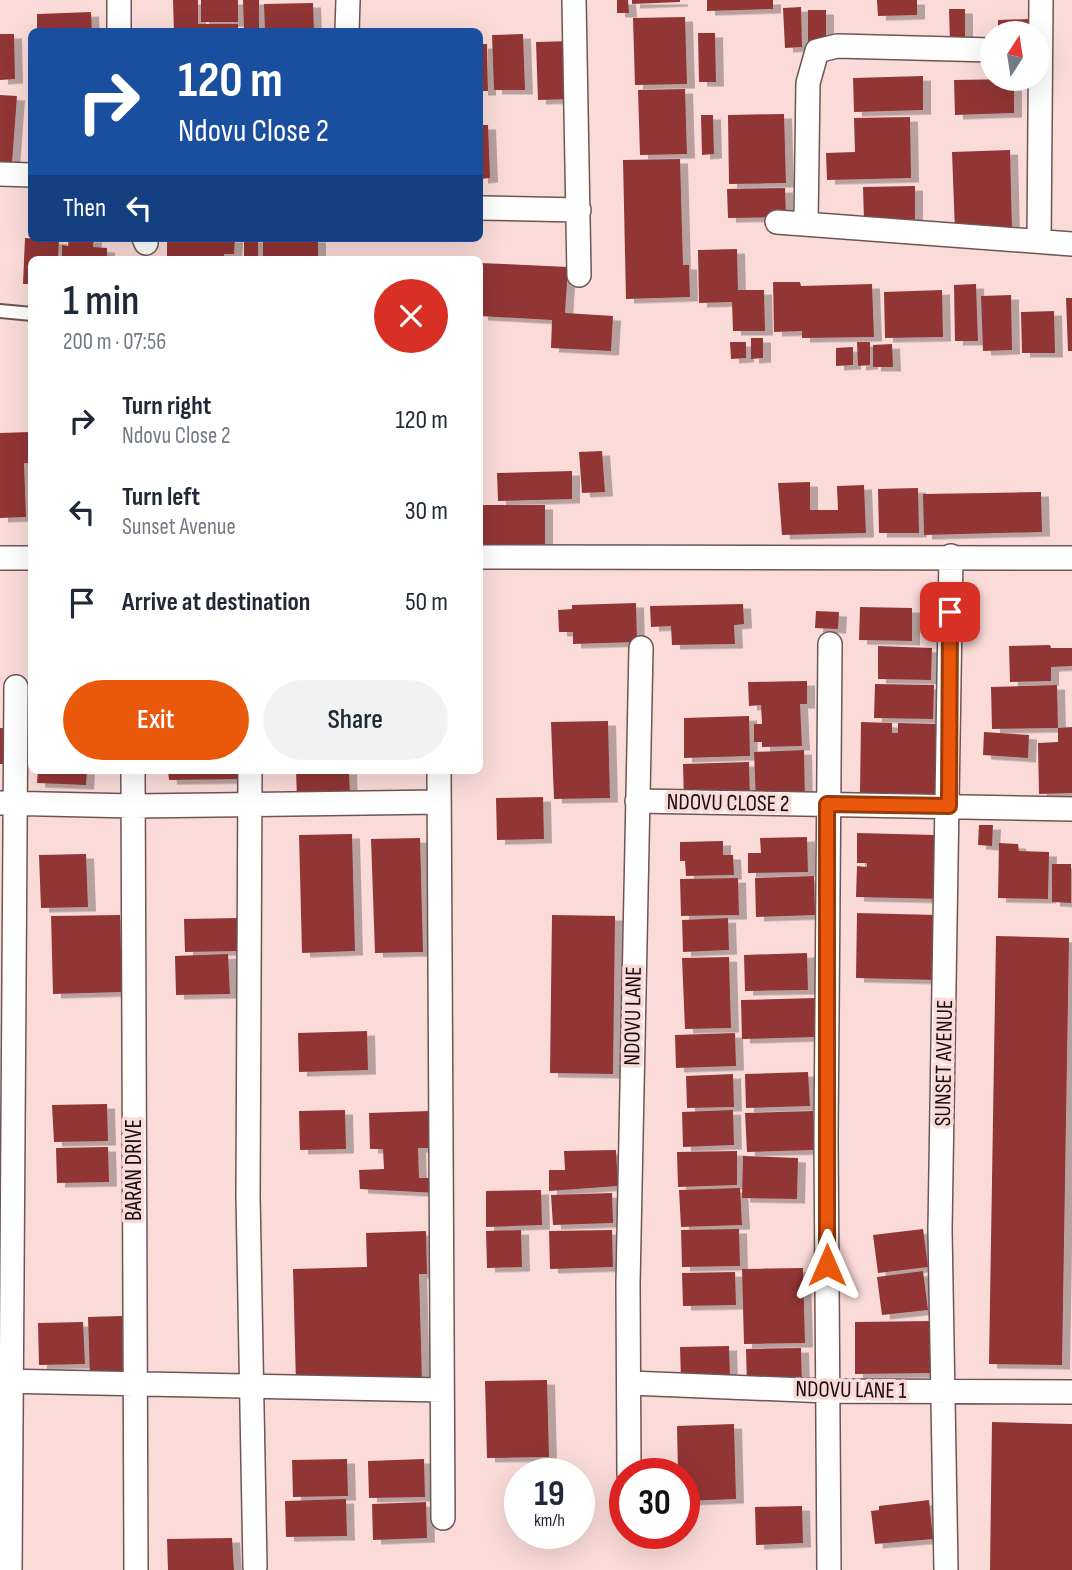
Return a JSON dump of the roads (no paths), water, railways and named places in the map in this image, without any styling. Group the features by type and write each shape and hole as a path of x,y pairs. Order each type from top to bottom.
{"street":[{"path":"119,0 119,28"},
{"path":"347,28 348,0"},
{"path":"574,0 579,275"},
{"path":"1040,21 1041,0"},
{"path":"806,223 808,83 817,51 836,46 980,50"},
{"path":"1039,91 1039,241"},
{"path":"0,174 28,175"},
{"path":"483,208 579,210"},
{"path":"777,222 1072,244"},
{"name":"SUNSET AVENUE","path":"946,1570 940,1230 951,556"},
{"path":"483,557 1072,558"},
{"path":"0,558 28,558"},
{"path":"829,1570 827,804 830,644"},
{"name":"NDOVU LANE","path":"629,1458 628,1284 640,648"},
{"path":"10,1570 6,1381 7,803 16,687"},
{"name":"BARAN DRIVE","path":"133,774 136,1570"},
{"path":"250,774 250,1386 255,1567"},
{"path":"439,774 443,1518"},
{"name":"NDOVU CLOSE 2","path":"636,801 1072,808"},
{"path":"7,803 134,806 439,802"},
{"path":"6,1381 442,1390"},
{"name":"NDOVU LANE 1","path":"630,1383 828,1391 1072,1392"}],"lane":[{"path":"0,311 28,314"}]}
